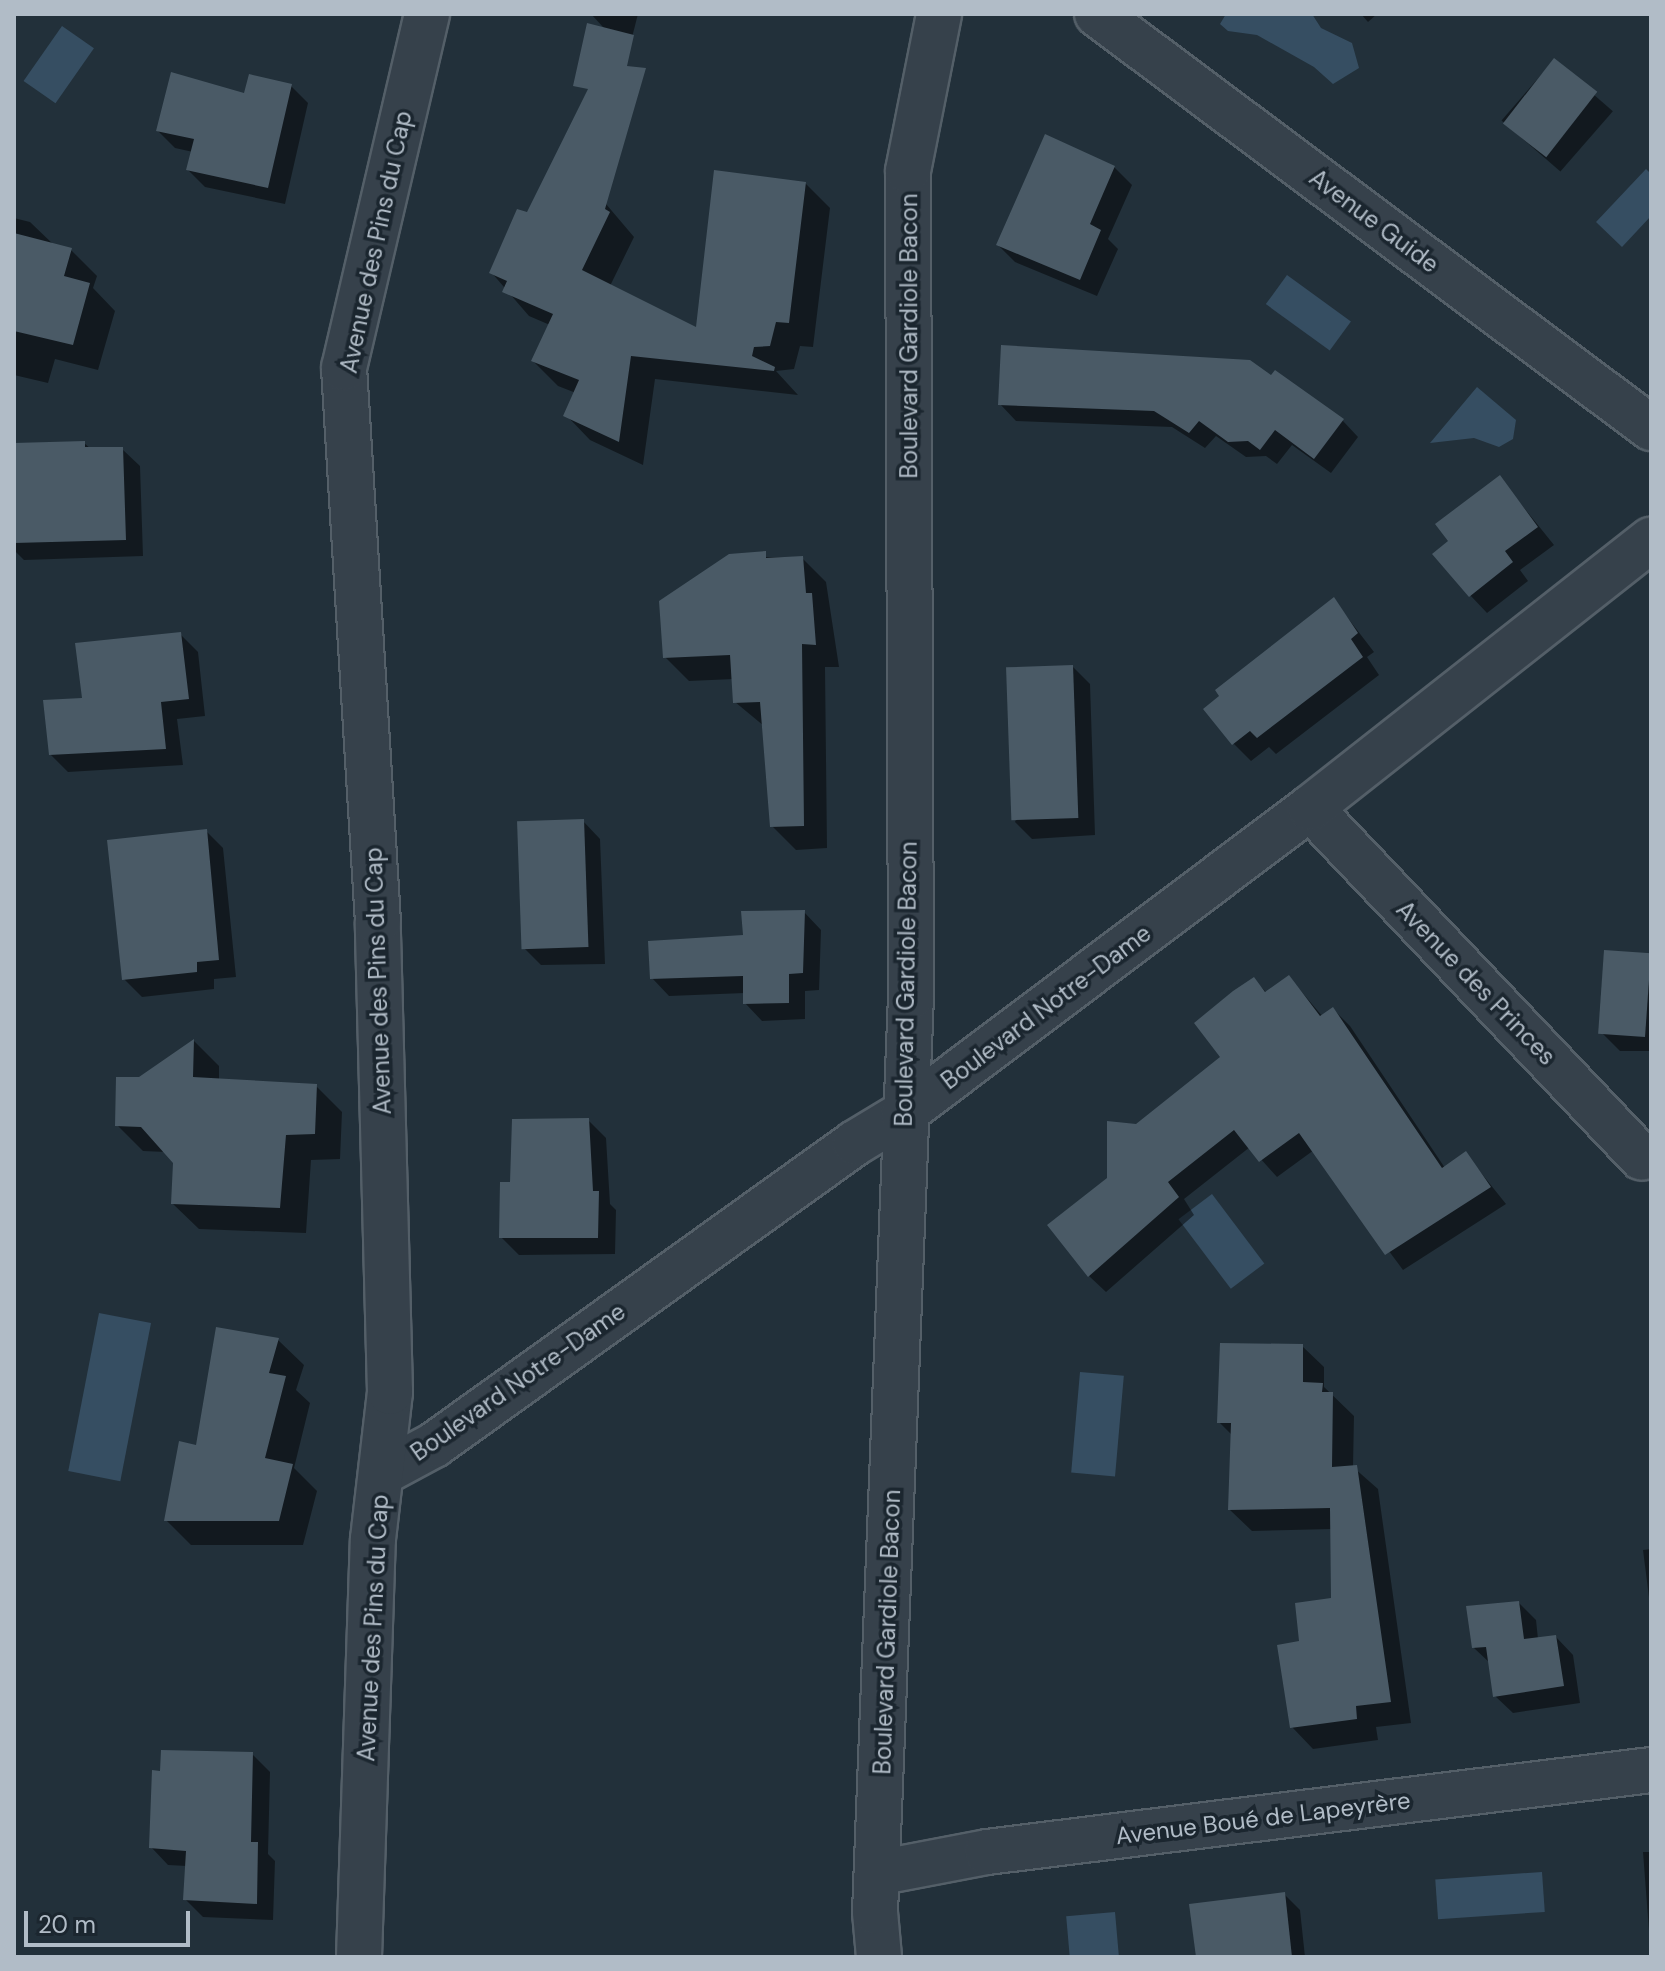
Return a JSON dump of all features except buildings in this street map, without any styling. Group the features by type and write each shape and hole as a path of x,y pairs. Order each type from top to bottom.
{"street":[{"name":"Avenue des Pins du Cap","path":"359,1957 373,1539 390,1392 378,922 344,368 427,14"},
{"name":"Boulevard Gardiole Bacon","path":"879,1957 877,1873 903,1114 911,997 908,171 932,28 939,14"},
{"name":"Avenue Guide","path":"1097,14 1651,428"},
{"name":"Boulevard Notre-Dame","path":"382,1473 434,1445 855,1143 903,1114 1310,808 1651,540"},
{"name":"Avenue des Princes","path":"1310,808 1642,1158"},
{"name":"Avenue Boué de Lapeyrère","path":"877,1873 987,1852 1651,1770"}],"water":[{"path":"1226,14 1312,14 1321,28 1352,43 1359,68 1333,84 1314,67 1257,35 1228,31 1220,24"},
{"path":"62,26 94,48 56,103 24,81"},
{"path":"1646,169 1651,174 1651,216 1622,247 1596,222"},
{"path":"1287,275 1351,321 1330,351 1266,304"},
{"path":"1477,387 1516,420 1513,439 1499,447 1474,438 1430,443"},
{"path":"1212,1194 1264,1263 1231,1289 1178,1219"},
{"path":"99,1313 151,1323 120,1481 68,1471"},
{"path":"1080,1372 1124,1376 1115,1476 1071,1473"},
{"path":"1542,1872 1545,1912 1438,1919 1435,1879"},
{"path":"1115,1912 1119,1957 1070,1957 1066,1916"}]}
